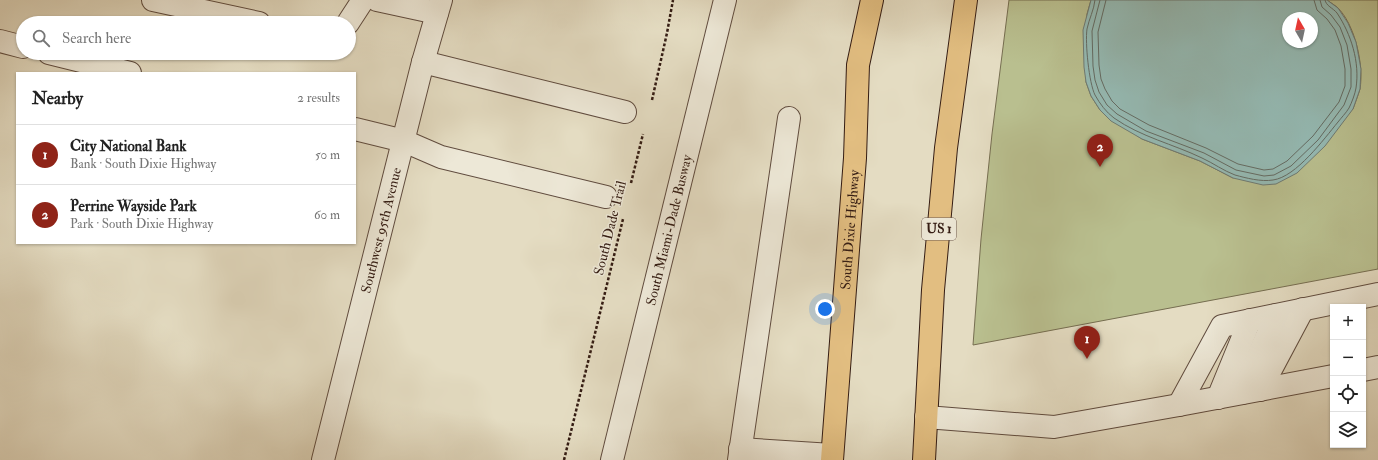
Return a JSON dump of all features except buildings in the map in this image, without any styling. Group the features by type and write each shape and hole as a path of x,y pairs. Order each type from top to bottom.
{"highway":[{"name":"South Dixie Highway","path":"832,457 855,158 858,65 872,0"},
{"name":"US 1","path":"924,460 934,290 946,148 966,0"}],"street":[{"path":"153,0 227,16"},
{"path":"353,16 363,0"},
{"path":"377,0 439,7"},
{"name":"South Miami-Dade Busway","path":"612,460 725,0"},
{"name":"Southwest 95th Avenue","path":"323,460 423,62 439,7"},
{"path":"0,41 16,44"},
{"path":"77,60 126,72"},
{"path":"423,62 625,112"},
{"path":"789,118 740,454 832,457"},
{"path":"356,129 404,141 441,157 606,197"},
{"path":"1179,405 1222,326 1378,294"},
{"path":"1251,392 1303,309"},
{"path":"1251,392 1276,315"},
{"path":"1218,398 1250,320"},
{"path":"1366,370 1378,368"},
{"path":"926,417 1054,427 1330,377"}],"path":[{"path":"651,101 673,0"},
{"name":"South Dade Trail","path":"631,185 644,132"},
{"name":"South Dade Trail","path":"564,460 623,216"}],"green space":[{"path":"1009,0 1091,0 1087,14 1086,82 1091,96 1100,110 1142,139 1200,161 1233,178 1353,109 1360,89 1361,79 1361,68 1357,45 1349,24 1343,14 1337,7 1327,0 1378,0 1378,269 973,345 981,239 992,134"}],"water":[{"path":"1091,0 1327,0 1338,8 1348,23 1356,42 1361,69 1360,89 1353,109 1325,146 1297,173 1276,184 1263,185 1233,178 1200,161 1142,139 1111,121 1100,110 1091,96 1086,82 1083,30"}],"place":[{"name":"Perrine Wayside Park","path":"1100,167"},
{"name":"City National Bank","path":"1087,359"}]}
